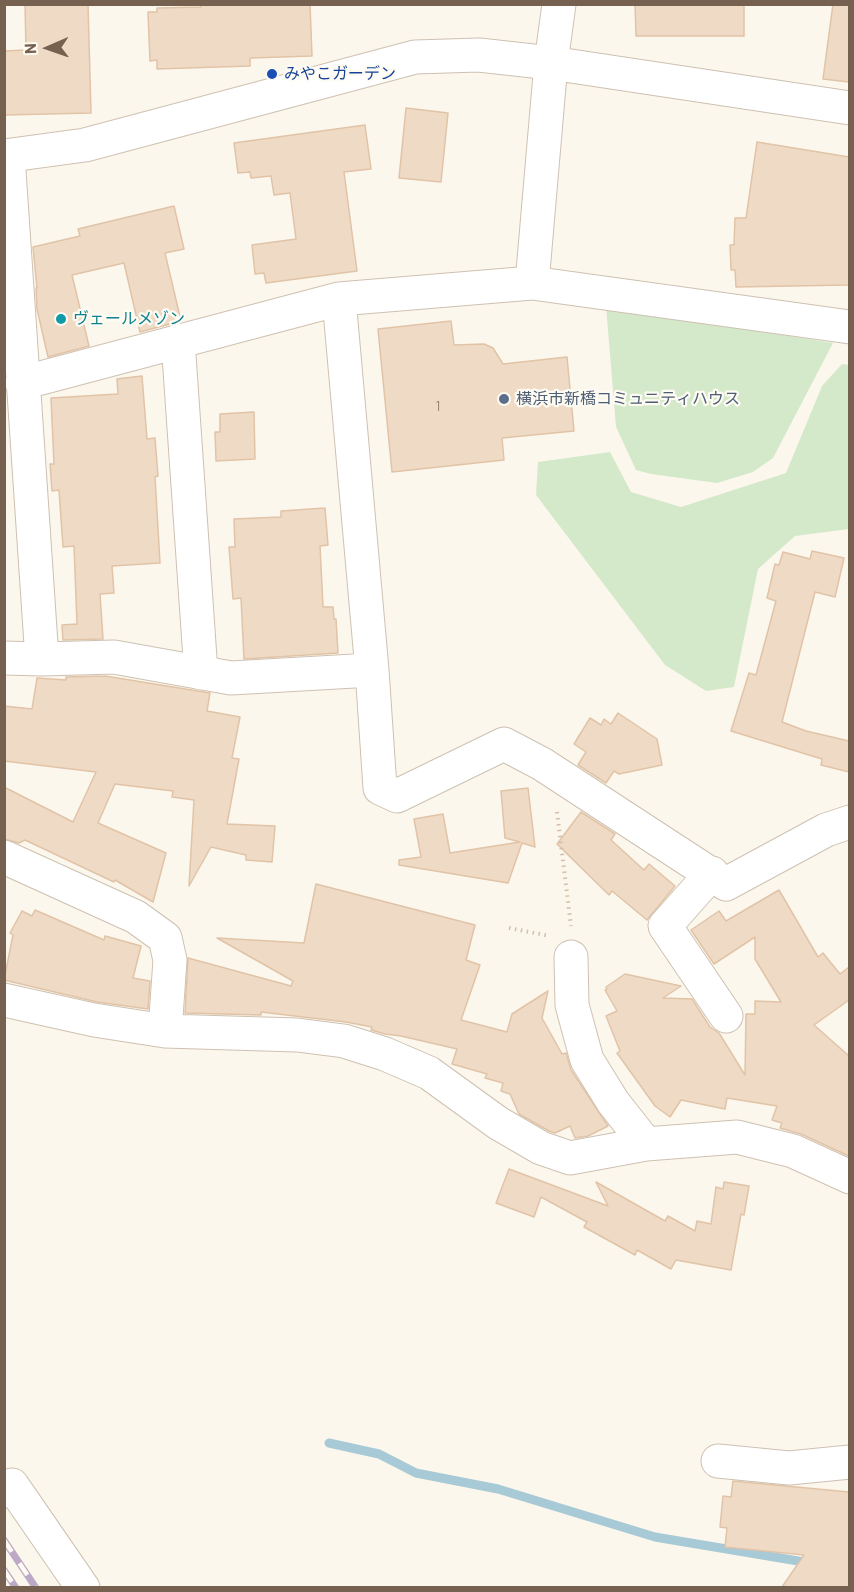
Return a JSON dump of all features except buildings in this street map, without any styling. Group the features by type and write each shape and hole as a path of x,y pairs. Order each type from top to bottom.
{"street":[{"path":"532,283 551,63 559,4"},
{"path":"42,659 6,156 85,145 415,57 479,55 551,63 849,108"},
{"path":"22,383 339,299 532,283 849,327"},
{"path":"339,299 372,670 380,788 397,796 504,744 540,772 712,873 726,884 826,830 849,822"},
{"path":"178,341 201,673"},
{"path":"4,658 114,657 231,678 372,670"},
{"path":"4,857 136,917 165,938 170,960 165,1030"},
{"path":"712,873 665,926 726,1016"},
{"path":"571,957 572,1005 587,1060 613,1102 646,1144"},
{"path":"4,1000 94,1020 165,1030 297,1035 344,1041 385,1054 429,1073 498,1124 541,1148 570,1158 646,1144 737,1137 794,1151 849,1177"},
{"path":"718,1461 789,1468 849,1462"},
{"path":"4,1491 12,1485 83,1587"}],"path":[{"path":"540,772 558,813 572,935 571,957"},
{"path":"509,928 554,936 571,957"}],"green space":[{"path":"606,306 833,343 773,458 753,472 717,483 651,474 636,470 616,427"},
{"path":"842,364 850,365 849,529 795,536 758,569 734,687 706,691 665,665 536,495 538,462 610,452 631,492 681,507 786,473 822,386"}],"waterway":[{"path":"329,1443 379,1454 416,1473 498,1489 655,1537 810,1563"}],"railway":[{"path":"4,1540 36,1588"},
{"path":"4,1570 16,1588"}],"place":[{"name":"みやこガーデン","path":"272,74"},
{"name":"ヴェールメゾン","path":"61,319"},
{"name":"横浜市新橋コミュニティハウス","path":"504,399"}]}
